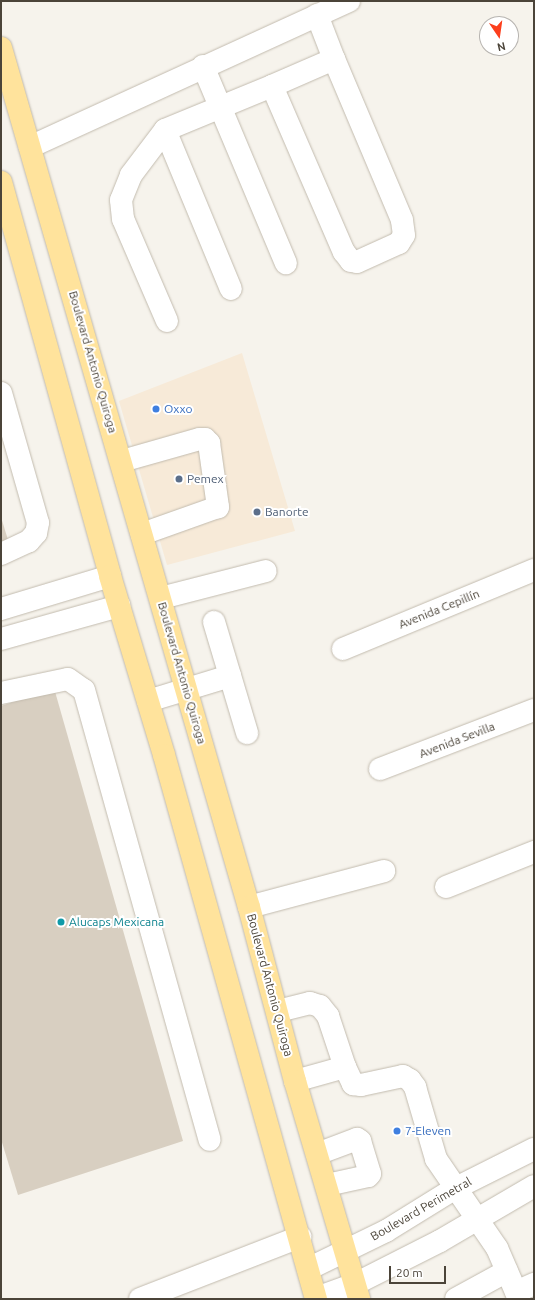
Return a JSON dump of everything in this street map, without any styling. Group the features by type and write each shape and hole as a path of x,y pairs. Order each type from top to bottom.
{"main road":[{"name":"Boulevard Antonio Quiroga","path":"1,48 122,461 249,906 278,1010 295,1081 327,1185 357,1291"},
{"path":"1,182 110,576 148,701 316,1298"}],"street":[{"path":"30,146 203,66 349,1"},
{"path":"272,86 344,252 351,261 357,262 399,243 404,235 402,220 317,15"},
{"path":"167,321 123,219 121,200 131,175 165,130 334,59"},
{"path":"203,66 222,107 286,263"},
{"path":"165,130 231,289"},
{"path":"1,393 38,523 36,533 30,541 1,554"},
{"path":"122,461 200,440 208,443 218,507 142,534"},
{"name":"Avenida Cepillín","path":"343,649 534,570"},
{"path":"161,598 266,572"},
{"path":"1,609 110,576"},
{"path":"1,639 119,606"},
{"path":"214,622 247,732"},
{"path":"148,701 186,688 230,676"},
{"path":"1,693 68,679 84,690 210,1140"},
{"name":"Avenida Sevilla","path":"380,769 534,710"},
{"path":"446,887 534,852"},
{"path":"249,906 384,871"},
{"path":"278,1010 310,1003 320,1006 328,1016 345,1067 353,1084 361,1085 403,1076 410,1080 415,1087 436,1159 454,1189 497,1248 507,1271 523,1292"},
{"path":"295,1081 345,1067"},
{"path":"317,1154 357,1139 360,1141 370,1174 368,1176 327,1185"},
{"name":"Boulevard Perimetral","path":"308,1269 386,1231 454,1189 534,1149"},
{"path":"316,1298 357,1291 534,1186"},
{"path":"140,1299 300,1237"},
{"path":"456,1299 507,1271"}],"shaded area":[{"path":"242,353 295,531 167,565 119,401"}],"building":[{"path":"1,517 8,540 1,542"},
{"name":"Alucaps Mexicana","path":"54,688 183,1141 18,1195 1,1139 1,706"}],"place":[{"name":"Oxxo","path":"156,409"},
{"name":"Pemex","path":"179,479"},
{"name":"Banorte","path":"257,512"},
{"name":"Alucaps Mexicana","path":"61,922"},
{"name":"7-Eleven","path":"397,1131"}]}
